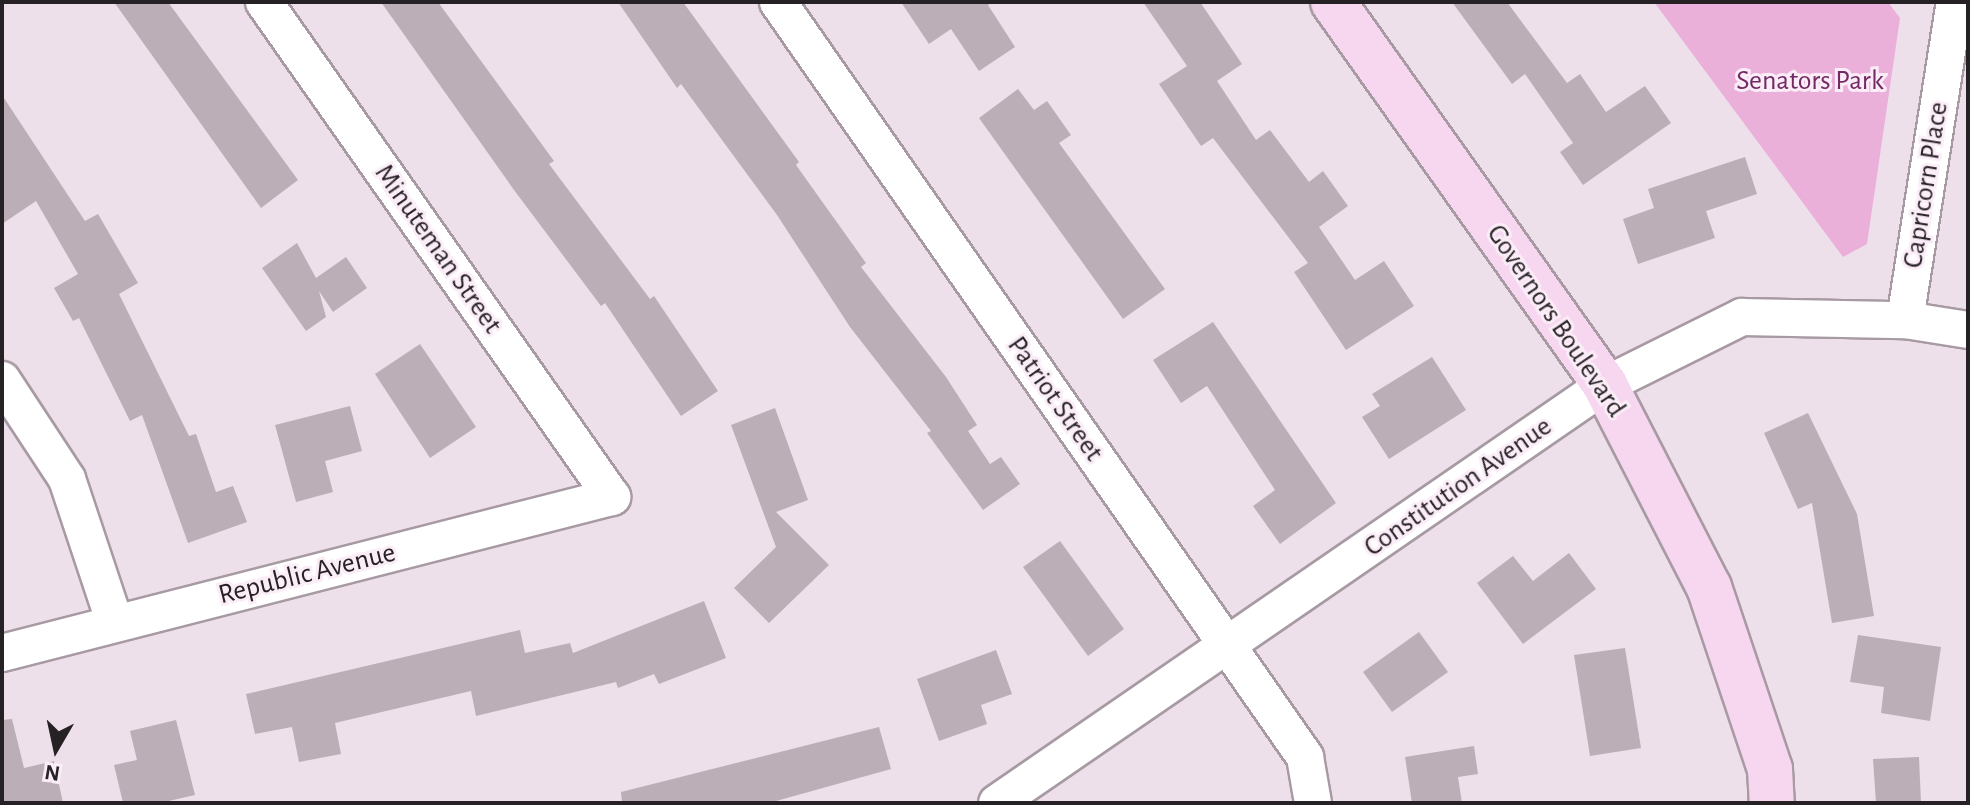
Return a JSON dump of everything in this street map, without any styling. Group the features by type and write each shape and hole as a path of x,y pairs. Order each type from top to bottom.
{"main road":[{"name":"Governors Boulevard","path":"1333,2 1605,385 1709,587 1770,769 1772,803"}],"street":[{"name":"Minuteman Street","path":"264,2 612,497"},
{"name":"Patriot Street","path":"778,2 1305,757 1313,803"},
{"name":"Capricorn Place","path":"1905,320 1955,2"},
{"name":"Constitution Avenue","path":"997,803 1605,385 1742,317 1905,320 1968,330"},
{"path":"2,380 67,479 115,623"},
{"name":"Republic Avenue","path":"2,653 612,497"}],"green space":[{"name":"Senators Park","path":"1654,2 1888,2 1900,18 1867,244 1843,257"}],"building":[{"path":"114,2 168,2 298,180 261,208"},
{"path":"381,2 438,2 554,161 549,164 650,299 654,296 718,391 681,416 605,303 601,306 514,190"},
{"path":"618,2 683,2 799,162 796,165 866,263 861,267 946,377 977,425 968,431 990,464 1001,457 1020,484 983,510 927,433 931,431 850,327 777,215 681,84 677,88"},
{"path":"901,2 993,2 988,5 1015,47 979,71 951,29 929,44"},
{"path":"1143,2 1200,2 1242,64 1217,81 1256,140 1270,130 1309,182 1323,171 1348,206 1319,227 1355,280 1384,261 1414,306 1346,350 1294,272 1308,263 1213,138 1201,146 1159,84 1187,66"},
{"path":"1452,2 1507,2 1567,83 1580,74 1606,112 1645,86 1671,123 1583,185 1560,152 1573,143 1525,74 1512,84"},
{"path":"1018,89 1034,110 1047,101 1071,135 1059,143 1165,289 1123,319 979,118"},
{"path":"2,95 85,221 98,214 138,283 119,294 189,436 196,434 216,492 233,486 247,522 188,543 142,415 130,421 79,318 73,321 54,288 78,274 36,201 2,224"},
{"path":"1745,157 1757,194 1706,211 1715,238 1638,264 1623,219 1654,208 1648,189"},
{"path":"297,243 316,278 346,257 367,288 333,312 319,291 326,317 306,331 262,268"},
{"path":"1213,322 1336,503 1280,544 1253,506 1275,490 1207,386 1181,403 1153,360"},
{"path":"420,344 476,427 430,458 375,374"},
{"path":"1432,357 1466,410 1389,459 1362,417 1380,406 1372,394"},
{"path":"350,406 362,451 325,461 333,492 296,502 275,425"},
{"path":"775,408 808,500 776,512 829,565 769,623 734,588 776,547 731,425"},
{"path":"1808,413 1857,514 1874,616 1832,623 1812,503 1798,509 1764,433"},
{"path":"1060,541 1124,629 1088,656 1023,567"},
{"path":"1569,553 1596,589 1523,644 1477,583 1513,556 1533,581"},
{"path":"704,601 726,658 659,684 654,674 618,688 616,682 476,716 471,691 335,723 341,754 299,762 292,727 255,734 246,694 520,630 525,653 570,643 573,653"},
{"path":"1419,632 1448,672 1392,712 1363,672"},
{"path":"1858,635 1941,647 1930,721 1881,713 1884,687 1850,682"},
{"path":"1625,648 1641,748 1590,756 1574,655"},
{"path":"996,650 1012,694 981,705 987,724 939,741 917,679"},
{"path":"12,719 24,768 54,761 63,803 2,803 2,720"},
{"path":"176,720 195,795 160,803 123,803 114,765 137,760 130,731"},
{"path":"879,727 891,769 769,803 622,803 621,792"},
{"path":"1474,746 1478,774 1458,777 1462,803 1412,803 1405,757"},
{"path":"1919,757 1921,803 1876,803 1873,759"}]}
